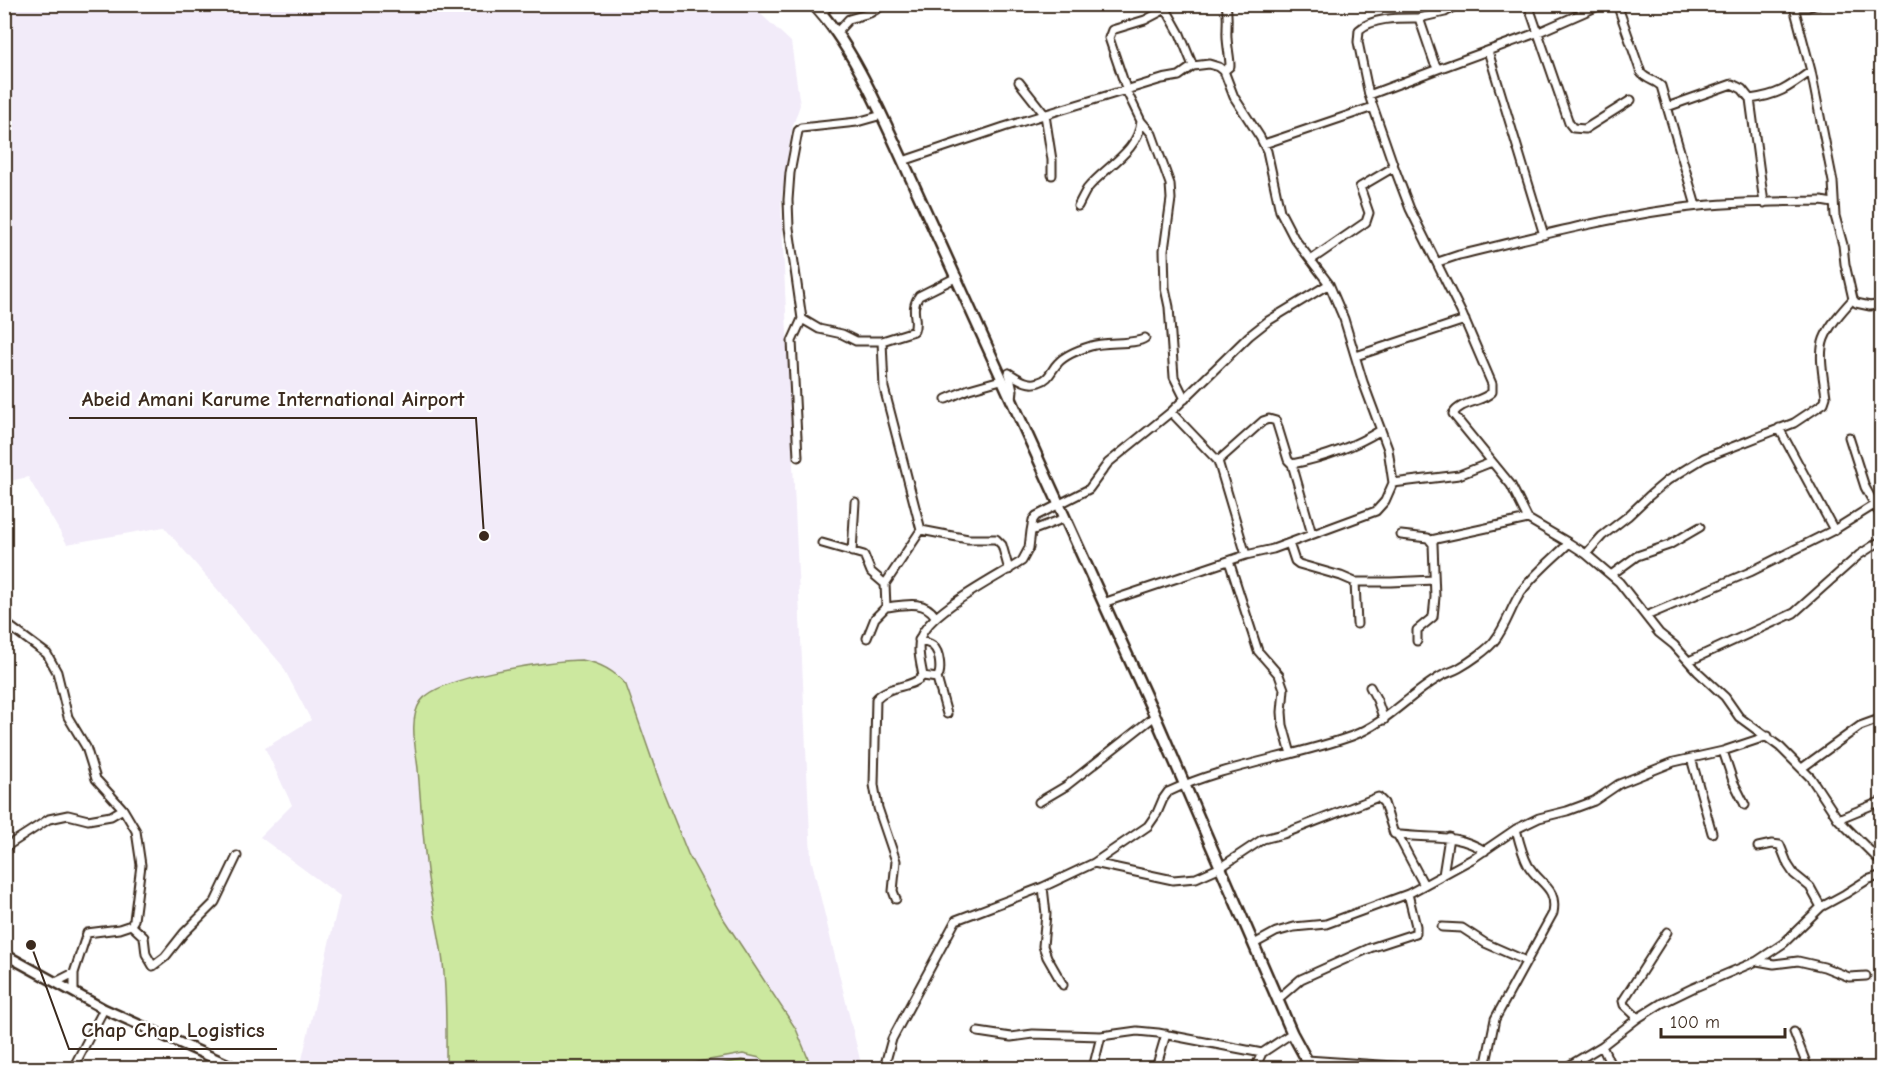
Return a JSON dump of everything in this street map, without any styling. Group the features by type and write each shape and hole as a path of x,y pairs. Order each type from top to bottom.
{"main road":[{"path":"813,4 836,33 882,115 1155,716 1292,1033 1309,1064"}],"street":[{"path":"822,13 831,4"},
{"path":"836,33 849,19 870,13 882,6 897,4"},
{"path":"1224,71 1230,66 1226,4"},
{"path":"1458,4 1445,12 1419,18 1365,25 1359,30 1358,42 1369,95 1410,209 1438,262 1492,384 1492,392 1486,397 1456,409 1453,414 1511,485 1528,519 1586,554 1611,575 1659,633 1674,645 1725,697 1739,717 1767,736 1802,768 1838,819 1881,863"},
{"path":"1528,4 1569,123 1574,128 1585,129 1630,100"},
{"path":"1369,95 1539,32 1603,4"},
{"path":"1617,4 1641,73 1646,79 1661,86 1696,206"},
{"path":"1818,4 1808,7 1794,6 1811,71 1833,182 1833,203 1845,264 1853,299 1856,303 1881,304"},
{"path":"1185,399 1174,377 1169,307 1165,288 1164,250 1171,199 1170,184 1152,134 1141,121 1127,89 1109,38 1112,30 1145,20 1165,7 1180,34 1193,66"},
{"path":"1799,22 1808,7"},
{"path":"1419,18 1438,69"},
{"path":"1488,51 1544,235"},
{"path":"903,161 1127,89 1179,76 1193,66 1209,64 1224,71 1234,97 1264,144 1280,211 1294,238 1329,284 1344,319 1388,448 1393,483 1386,501 1376,512 1289,543 1103,603"},
{"path":"1750,99 1767,97 1785,90 1811,71"},
{"path":"1019,82 1045,115 1052,175"},
{"path":"1667,107 1732,84 1742,89 1750,99 1764,203"},
{"path":"1264,144 1373,107"},
{"path":"798,457 792,341 802,319 789,228 788,200 790,173 798,131 801,128 857,122 882,115"},
{"path":"1078,206 1087,189 1124,154 1140,128 1141,121"},
{"path":"1311,260 1366,222 1369,213 1360,187 1394,167"},
{"path":"1438,262 1595,223 1696,206 1821,201 1833,203"},
{"path":"802,319 819,329 842,334 856,341 882,341 914,331 916,326 913,312 919,296 957,277"},
{"path":"923,676 918,647 922,631 935,616 1022,561 1029,548 1033,519 1036,516 1089,489 1108,463 1171,412 1249,336 1268,321 1329,284"},
{"path":"1586,554 1602,536 1629,516 1668,480 1704,458 1794,423 1824,403 1826,397 1822,358 1824,340 1841,312 1853,299"},
{"path":"1356,356 1465,321"},
{"path":"1011,400 1014,396 1009,373 1028,383 1038,383 1048,378 1059,361 1089,346 1100,343 1138,341 1145,338"},
{"path":"882,341 884,388 921,530 885,584 886,607"},
{"path":"946,399 969,389 1002,380"},
{"path":"1171,412 1218,461 1246,555"},
{"path":"1218,461 1263,421 1269,419 1276,421 1288,460 1292,464 1312,534"},
{"path":"1779,428 1834,530"},
{"path":"1292,464 1366,439 1380,430"},
{"path":"1849,437 1865,487 1881,518"},
{"path":"1393,483 1459,475 1492,462"},
{"path":"852,552 855,502"},
{"path":"1646,616 1750,572 1834,530 1874,505"},
{"path":"1031,531 1065,518"},
{"path":"1401,535 1431,540 1528,519"},
{"path":"1611,575 1637,556 1669,545 1700,527"},
{"path":"921,530 968,539 996,539 1002,545 1009,570"},
{"path":"1417,641 1417,630 1433,617 1434,579 1431,540"},
{"path":"1689,661 1794,613 1859,555 1881,540"},
{"path":"822,543 864,555 871,573 885,584"},
{"path":"1289,543 1295,561 1299,564 1355,582 1434,579"},
{"path":"884,1068 892,1039 956,920 1043,887 1094,863 1148,826 1168,792 1234,768 1353,736 1384,720 1416,693 1441,676 1460,668 1494,642 1531,579 1569,543"},
{"path":"1229,561 1258,651 1279,675 1284,689 1283,725 1291,754"},
{"path":"1355,582 1357,624"},
{"path":"867,638 875,618 886,607 923,605 930,608 935,616"},
{"path":"4,622 47,654 57,672 69,717 86,747 96,779 123,809 136,831 141,865 131,925"},
{"path":"919,640 936,649 941,670 937,678 947,714"},
{"path":"896,898 893,891 896,861 875,792 876,699 880,694 896,687 913,684 923,676 937,678"},
{"path":"1370,687 1384,720"},
{"path":"1039,802 1066,786 1155,716"},
{"path":"1802,768 1860,726 1881,718"},
{"path":"1254,944 1276,932 1294,927 1326,924 1408,894 1485,851 1516,829 1539,818 1594,801 1619,784 1674,762 1723,751 1767,736"},
{"path":"1723,751 1745,805"},
{"path":"1691,758 1712,833"},
{"path":"1094,863 1173,880 1196,878 1221,867 1263,839 1283,834 1378,797 1384,803 1392,831 1397,834 1449,837 1474,844 1485,851"},
{"path":"1838,819 1881,801"},
{"path":"4,848 49,819 68,815 88,820 111,816 123,809"},
{"path":"1485,1068 1495,1019 1553,913 1555,902 1553,895 1535,876 1526,862 1516,829"},
{"path":"1397,834 1424,885"},
{"path":"1443,874 1449,837"},
{"path":"1758,847 1780,845 1788,865 1794,874 1810,887 1821,907"},
{"path":"131,925 144,937 146,954 153,966 165,957 184,933 215,902 237,856"},
{"path":"1565,1068 1602,1046 1638,1018 1693,988 1757,961 1784,943 1821,907 1867,880 1881,875"},
{"path":"1043,887 1046,914 1043,946 1063,985"},
{"path":"1278,999 1300,979 1370,948 1416,933 1408,894"},
{"path":"74,992 74,973 87,933 131,925"},
{"path":"1442,927 1462,928 1485,943 1526,961"},
{"path":"1638,1018 1624,1005 1623,1001 1667,932"},
{"path":"4,954 104,1009 236,1068"},
{"path":"1757,961 1774,964 1798,960 1824,967 1840,975 1866,976"},
{"path":"56,981 74,973"},
{"path":"74,1068 104,1009"},
{"path":"978,1032 1011,1037 1033,1034 1101,1036 1137,1031 1166,1034 1262,1053"},
{"path":"1794,1032 1808,1068"},
{"path":"1255,1068 1262,1053 1292,1033"},
{"path":"1156,1068 1166,1034"},
{"path":"1093,1068 1101,1036"},
{"path":"1602,1046 1612,1068"},
{"path":"1309,1064 1423,1068"}],"shaded area":[{"path":"5,5 751,5 791,42 800,105 792,128 781,202 811,858 862,1068 300,1068 340,896 260,837 292,805 265,748 311,720 282,665 164,527 67,544 28,477 5,482"}],"green space":[{"path":"582,660 606,668 626,685 664,794 688,854 723,918 796,1029 812,1068 775,1068 760,1058 743,1054 698,1062 680,1068 446,1068 444,976 425,851 414,734 417,708 421,701 432,692 471,677 522,666"},
{"path":"742,1060 762,1064 769,1068 699,1068"}],"place":[{"name":"Abeid Amani Karume International Airport","path":"484,536"},
{"name":"Chap Chap Logistics","path":"31,945"}]}
